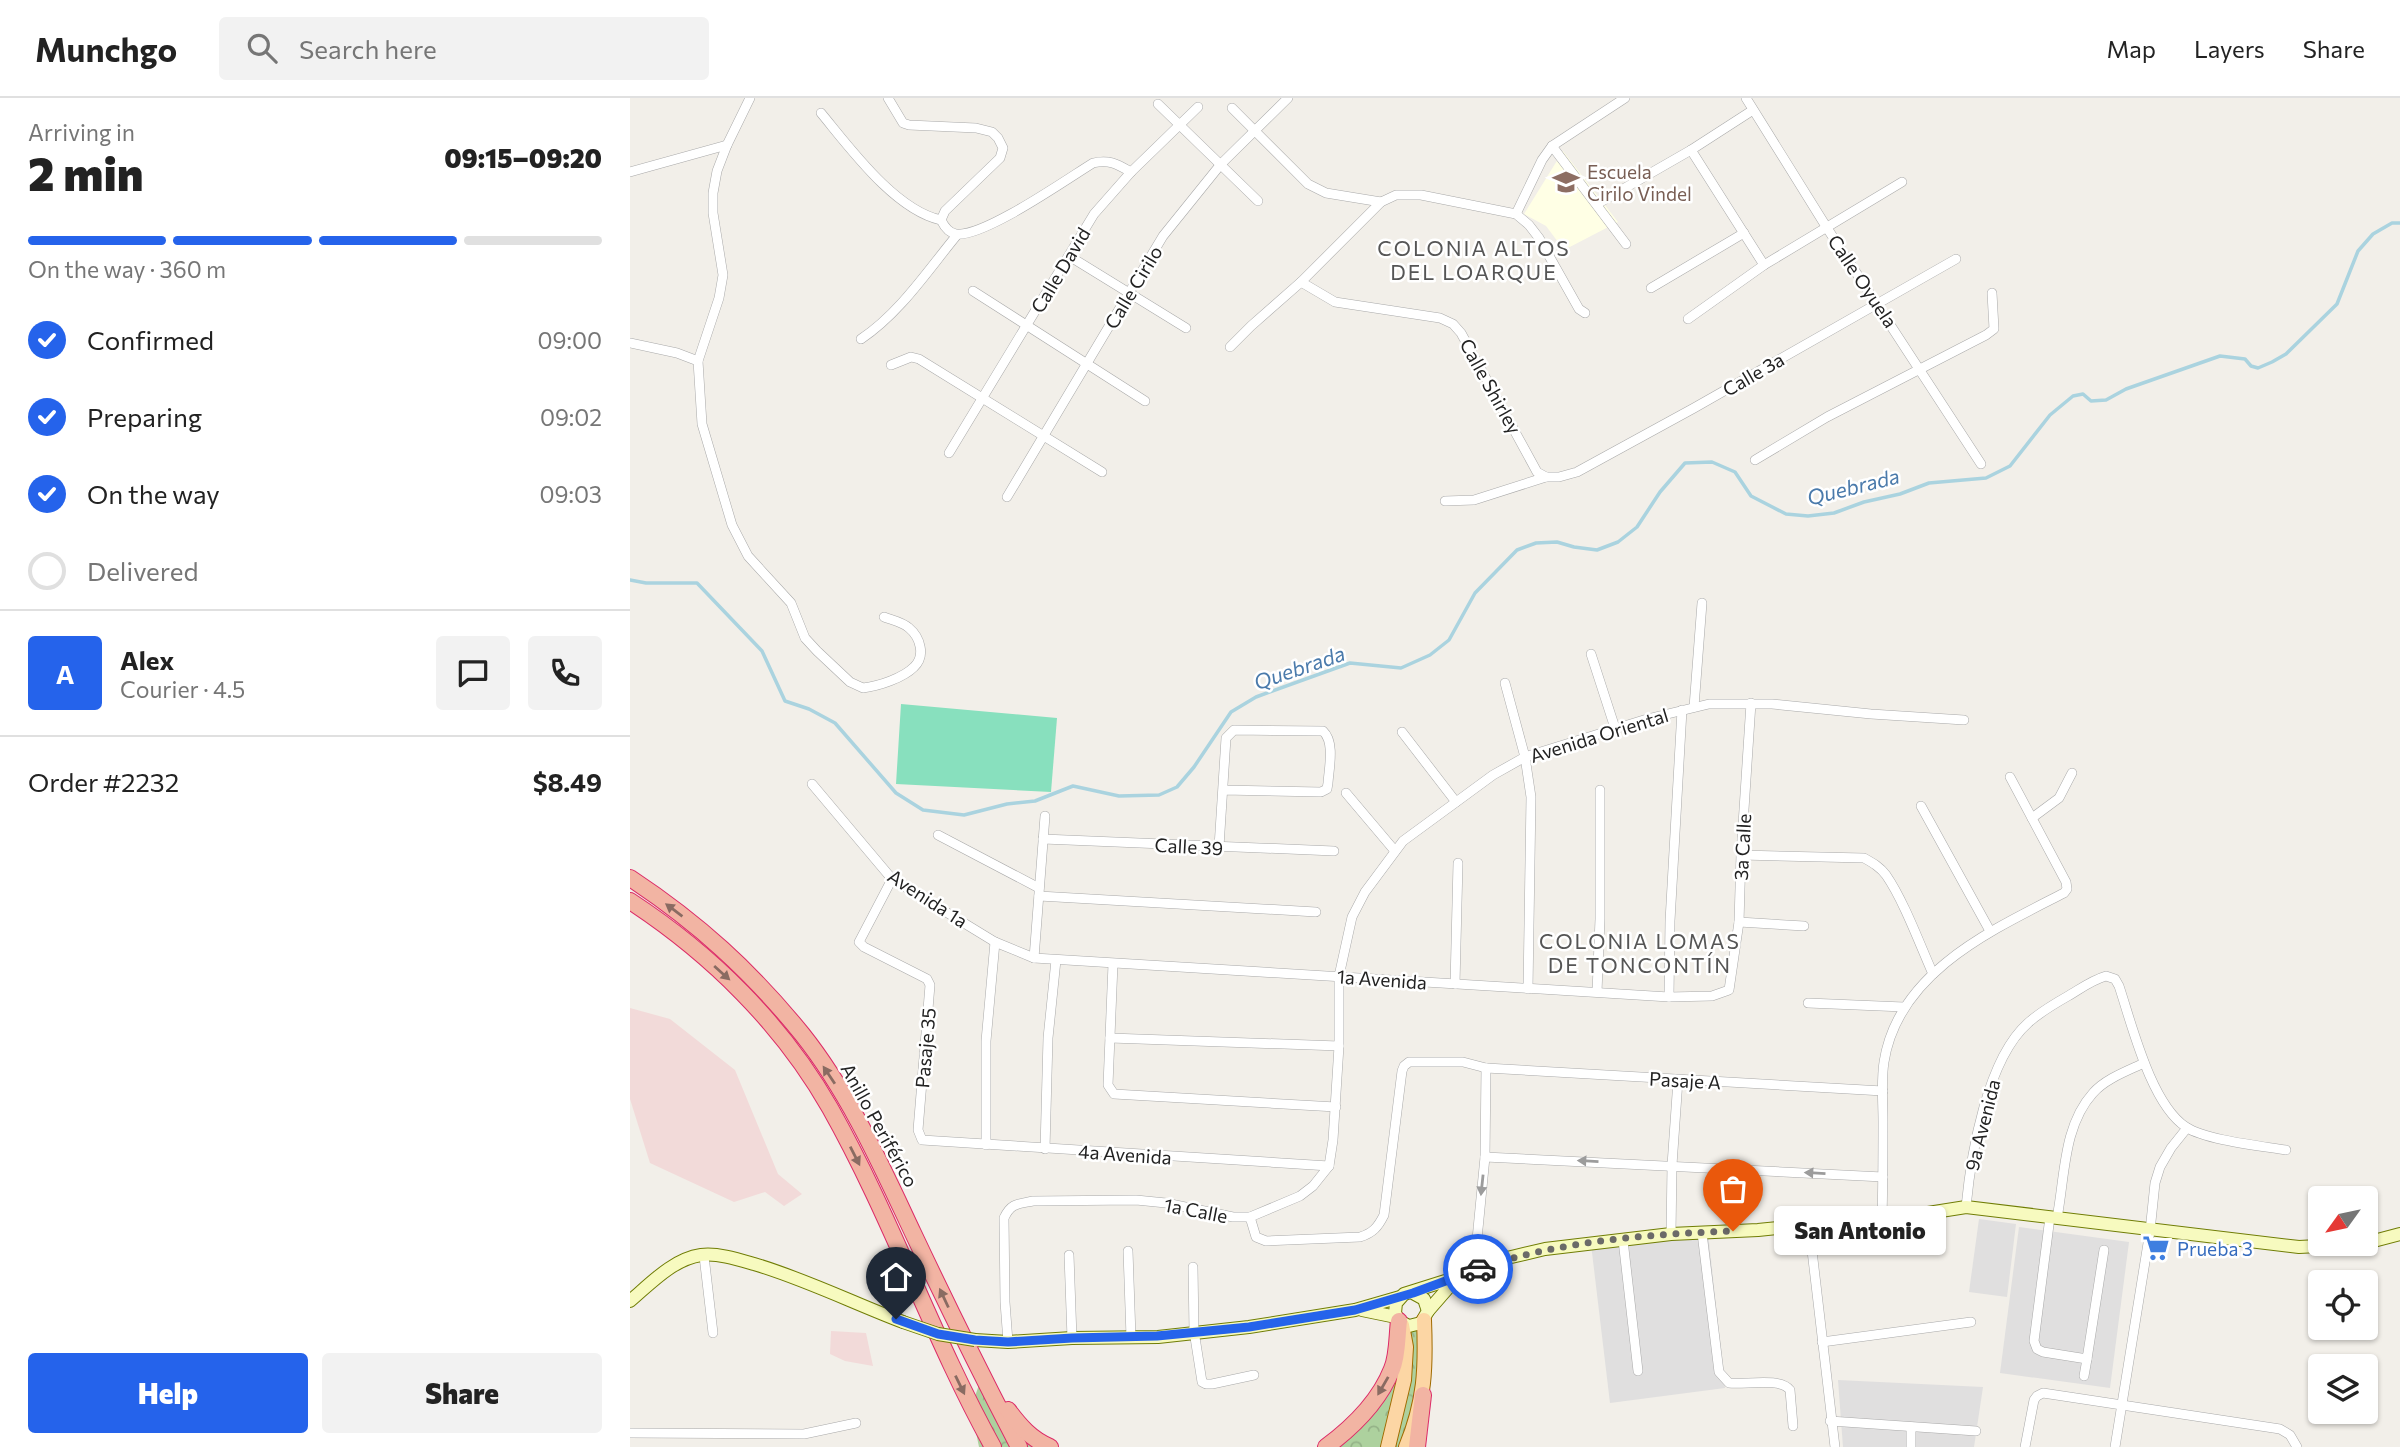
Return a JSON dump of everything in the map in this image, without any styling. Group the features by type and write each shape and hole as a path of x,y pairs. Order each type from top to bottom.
{"highway":[{"name":"Anillo Periférico","path":"630,878 702,931 751,974 804,1036 847,1101 871,1146 1019,1447"},
{"name":"Anillo Periférico","path":"630,901 689,942 738,987 788,1044 829,1107 856,1157 971,1408 993,1447"},
{"path":"1326,1447 1349,1430 1377,1396 1393,1368 1399,1320"},
{"path":"982,1376 1022,1429 1050,1447"},
{"path":"1417,1447 1423,1395"},
{"path":"971,1408 979,1447"}],"main road":[{"path":"630,1301 680,1262 704,1256 730,1257 788,1274 938,1334 1008,1342 1131,1337 1249,1327 1355,1310 1413,1293 1507,1258 1545,1249 1671,1234 1809,1225 1966,1207 2150,1231 2308,1247"},
{"path":"2378,1240 2400,1234"},
{"path":"1355,1310 1413,1326 1426,1315 1458,1277"},
{"path":"1406,1447 1423,1395 1426,1364 1424,1299 1413,1293"},
{"path":"1388,1447 1404,1380 1406,1347 1395,1306 1400,1297"}],"street":[{"path":"750,98 727,145 717,171 713,193 713,213 723,275 719,298 698,361 702,424 732,525 748,556 791,603 805,638 850,682 863,688 907,672 921,657 920,645 908,626 884,617"},
{"path":"888,98 902,123 976,128 992,132 1003,148 995,164 945,211 940,220"},
{"name":"Calle Cirilo","path":"1007,496 1163,236 1222,164 1288,98"},
{"path":"1516,214 1542,160 1552,146 1625,98"},
{"name":"Calle Oyuela","path":"1746,98 1981,464"},
{"path":"1158,104 1258,201"},
{"name":"Calle David","path":"948,453 1094,214 1130,172 1198,107"},
{"path":"1232,108 1308,184 1326,193 1381,202"},
{"path":"1597,204 1691,150 1753,110"},
{"path":"821,113 870,173 918,211 940,220 948,231 957,235"},
{"path":"630,172 727,145"},
{"path":"1552,146 1626,244"},
{"path":"1691,150 1764,264"},
{"path":"861,339 898,306 957,235 991,225 1093,163 1105,160 1130,172"},
{"path":"1688,319 1764,264 1902,183"},
{"path":"1230,347 1301,282 1381,202 1396,195 1421,195 1516,214 1539,238 1579,309 1585,313"},
{"path":"1651,288 1744,233"},
{"path":"1069,256 1186,327"},
{"name":"Calle 3a","path":"1445,501 1474,500 1546,477 1577,472 1956,259"},
{"name":"Calle Shirley","path":"1301,282 1335,302 1440,318 1453,324 1471,349 1537,472 1546,477"},
{"path":"973,291 1144,401"},
{"path":"1755,460 1827,417 1986,335 1994,328 1992,293"},
{"path":"630,343 677,353 698,361"},
{"path":"891,365 911,356 1102,471"},
{"path":"1694,706 1702,603"},
{"path":"1591,654 1615,728"},
{"path":"1505,683 1525,757 1531,797 1528,989"},
{"name":"Avenida Oriental","path":"1329,1167 1336,1107 1339,976 1352,917 1365,892 1403,841 1493,775 1525,757 1694,706 1751,703 1964,720"},
{"name":"3a Calle","path":"1728,990 1739,922 1751,703"},
{"path":"1669,997 1670,920 1682,710"},
{"path":"1219,847 1226,738 1234,730 1323,731 1328,736 1330,743 1327,789 1321,792 1223,790"},
{"path":"1402,732 1456,802"},
{"path":"2032,818 2059,798 2072,773"},
{"path":"1882,1217 1886,1053 1891,1032 1903,1007 1933,974 1990,931 2064,894 2067,889 2066,882 2010,777"},
{"name":"Avenida 1a","path":"812,783 892,879 995,942 1034,958"},
{"path":"1597,992 1600,790"},
{"path":"1346,793 1395,851"},
{"path":"1920,806 1990,931"},
{"path":"1034,958 1045,816"},
{"path":"938,835 1039,892 1316,912"},
{"name":"Calle 39","path":"1043,839 1334,851"},
{"path":"1741,855 1864,858 1876,864 1894,890 1933,974"},
{"path":"1455,984 1458,863"},
{"name":"Pasaje 35","path":"892,879 859,942 927,979 930,985 918,1130 922,1140"},
{"path":"1739,922 1804,926"},
{"path":"986,1145 986,1041 995,942"},
{"name":"1a Avenida","path":"1034,958 1669,997 1712,996 1728,990"},
{"path":"1045,1149 1048,1038 1056,960"},
{"path":"1113,964 1108,1085 1114,1094 1336,1107"},
{"name":"9a Avenida","path":"1966,1207 1981,1119 1994,1073 2009,1046 2026,1024 2050,1006 2099,978 2110,977 2115,979 2119,986 2144,1063"},
{"path":"1808,1003 1903,1007"},
{"path":"1110,1038 1339,1046"},
{"name":"1a Calle","path":"1008,1342 1004,1218 1008,1209 1033,1201 1136,1200 1166,1203 1233,1217 1251,1217 1254,1233 1260,1240 1360,1237 1370,1234 1379,1226 1384,1215 1404,1066 1409,1062 1463,1062 1486,1068"},
{"path":"2087,1359 2043,1352 2037,1349 2034,1341 2054,1218 2072,1130 2094,1091 2144,1063 2161,1098 2171,1113 2187,1128 2223,1140 2287,1150"},
{"path":"1474,1270 1485,1157 1486,1068"},
{"name":"Pasaje A","path":"1486,1068 1883,1091"},
{"path":"1671,1234 1672,1165 1678,1080"},
{"path":"2115,1447 2150,1231 2155,1183 2160,1167 2187,1128"},
{"name":"4a Avenida","path":"922,1140 1329,1167"},
{"path":"1485,1157 1883,1177"},
{"path":"1251,1217 1300,1196 1314,1186 1329,1167"},
{"path":"1809,1225 1835,1447"},
{"path":"1702,1233 1719,1372 1729,1383 1779,1383 1786,1386 1790,1390 1793,1426"},
{"path":"1623,1240 1638,1371"},
{"path":"2084,1376 2104,1250"},
{"path":"1128,1251 1131,1337"},
{"path":"1069,1255 1072,1338"},
{"path":"704,1256 713,1333"},
{"path":"1193,1267 1195,1331 1202,1382 1212,1384 1254,1375"},
{"path":"1822,1342 1971,1322"},
{"path":"2025,1447 2031,1412 2037,1396 2050,1393 2280,1429 2291,1435 2297,1447"},
{"path":"1830,1421 1976,1431"},
{"path":"630,1433 804,1434 856,1423"},
{"path":"1911,1427 1911,1447"}],"shaded area":[{"name":"Escuela Cirilo Vindel","path":"1563,151 1618,222 1564,250 1546,226 1524,214"},
{"path":"630,1008 670,1019 735,1070 778,1174 802,1194 784,1206 765,1192 734,1202 650,1163 630,1099"},
{"path":"1979,1219 2016,1224 2007,1297 1969,1292"},
{"path":"2019,1227 2129,1242 2110,1388 2000,1373"},
{"path":"1708,1232 1725,1388 1610,1403 1591,1244"},
{"path":"831,1331 866,1333 873,1366 845,1361 830,1354"},
{"path":"1838,1380 1983,1387 1974,1447 1843,1447"}],"green space":[{"path":"901,704 1057,718 1051,792 896,784"},
{"path":"1424,1320 1417,1447 1326,1447 1371,1405 1402,1323"},
{"path":"982,1376 1022,1429 1050,1447 979,1447 971,1408"}],"waterway":[{"name":"Quebrada","path":"630,580 646,583 697,583 762,651 785,701 809,709 835,723 896,793 923,810 964,815 1007,804 1035,801 1073,786 1119,796 1159,795 1177,787 1194,767 1231,712 1256,697 1350,663 1401,668 1430,655 1449,640 1475,593 1517,550 1536,543 1557,542 1597,550 1618,542 1637,527 1660,492 1685,463 1712,462 1735,472 1751,496 1786,514 1808,516 1834,513 1929,483 1986,478 2010,466 2050,415 2073,396 2083,394 2091,401 2106,400 2126,389 2220,356 2245,359 2251,366 2258,368 2286,354 2337,304 2358,251 2373,234 2392,223 2400,223"}],"way so far":[{"path":"1478,1269 1507,1258 1545,1249 1671,1234 1733,1231"}],"place":[{"name":"Escuela Cirilo Vindel","path":"1566,182"},
{"name":"San Antonio","path":"1733,1231"},
{"name":"Prueba 3","path":"2156,1248"}],"district":[{"name":"COLONIA ALTOS DEL LOARQUE","path":"1474,259"},
{"name":"COLONIA LOMAS DE TONCONTÍN","path":"1640,952"}],"route":[{"path":"896,1319 938,1334 975,1340 1008,1342 1157,1336 1249,1327 1355,1310 1413,1293 1478,1269"}]}
